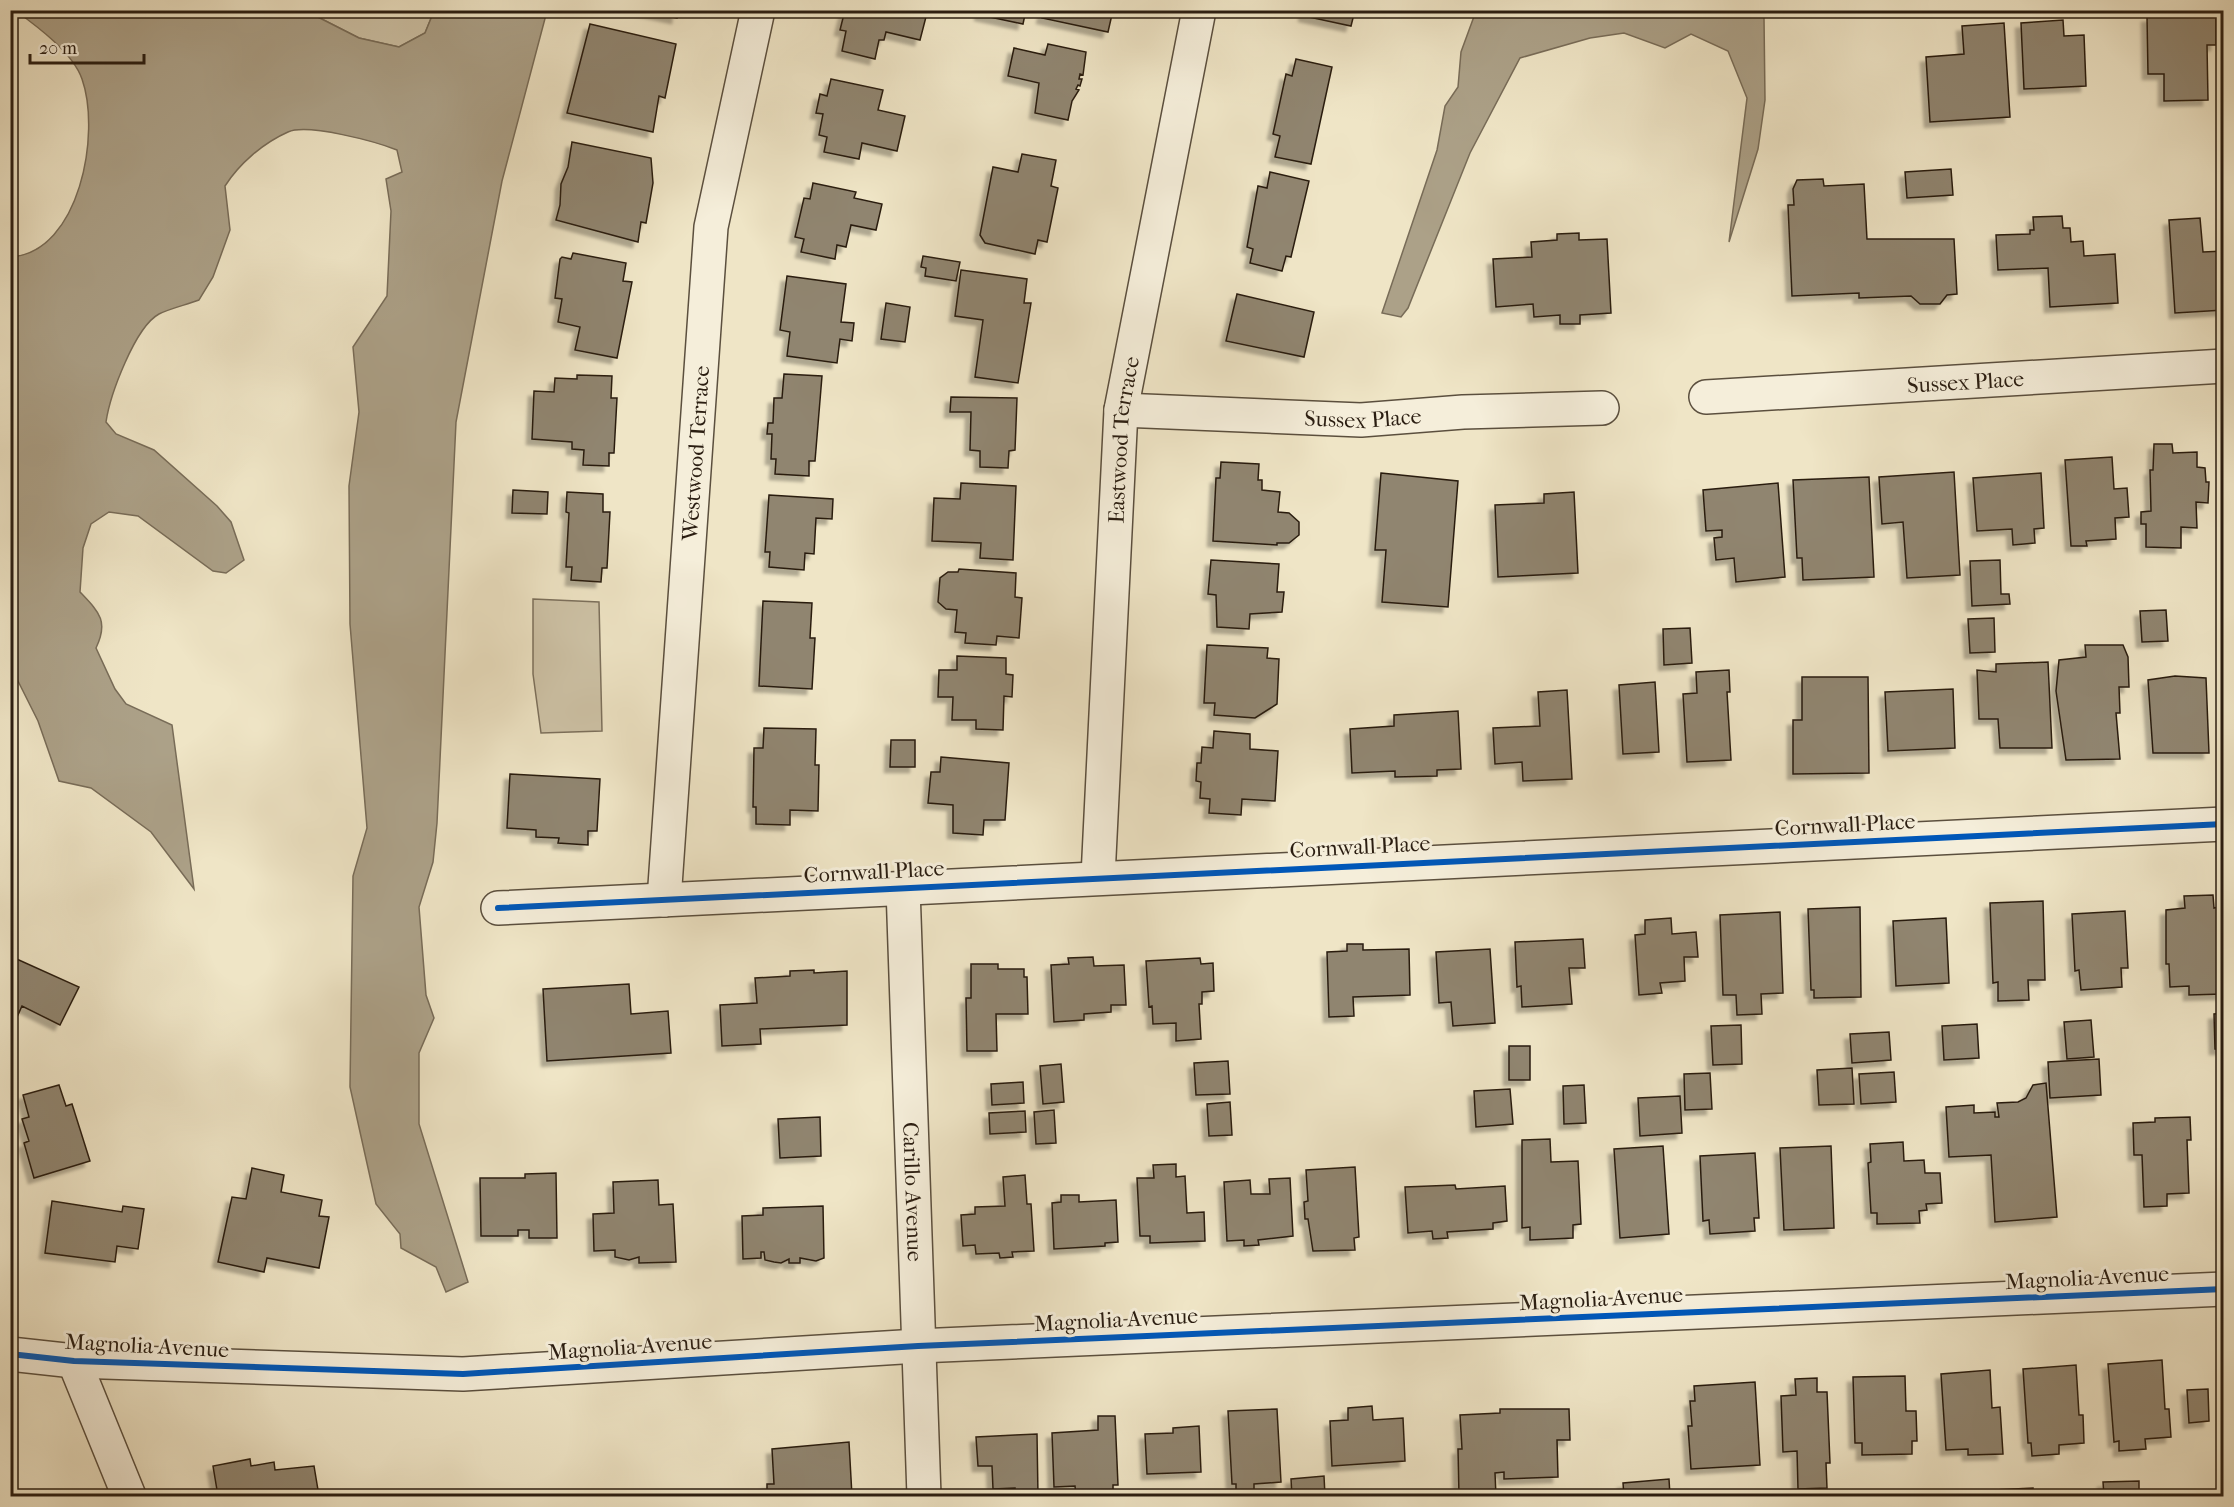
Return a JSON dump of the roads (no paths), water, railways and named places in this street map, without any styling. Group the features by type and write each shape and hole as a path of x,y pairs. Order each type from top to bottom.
{"street":[{"name":"Westwood Terrace","path":"664,900 711,227 758,10"},
{"name":"Eastwood Terrace","path":"1098,877 1122,410 1199,10"},
{"name":"Sussex Place","path":"1706,397 2223,366"},
{"name":"Sussex Place","path":"1122,410 1361,420 1463,412 1602,408"},
{"name":"Cornwall Place","path":"498,908 2223,824"},
{"name":"Carillo Avenue","path":"903,888 924,1497"},
{"name":"Magnolia Avenue","path":"10,1354 74,1361 463,1374 918,1346 2223,1289"},
{"path":"74,1361 129,1497"}]}
